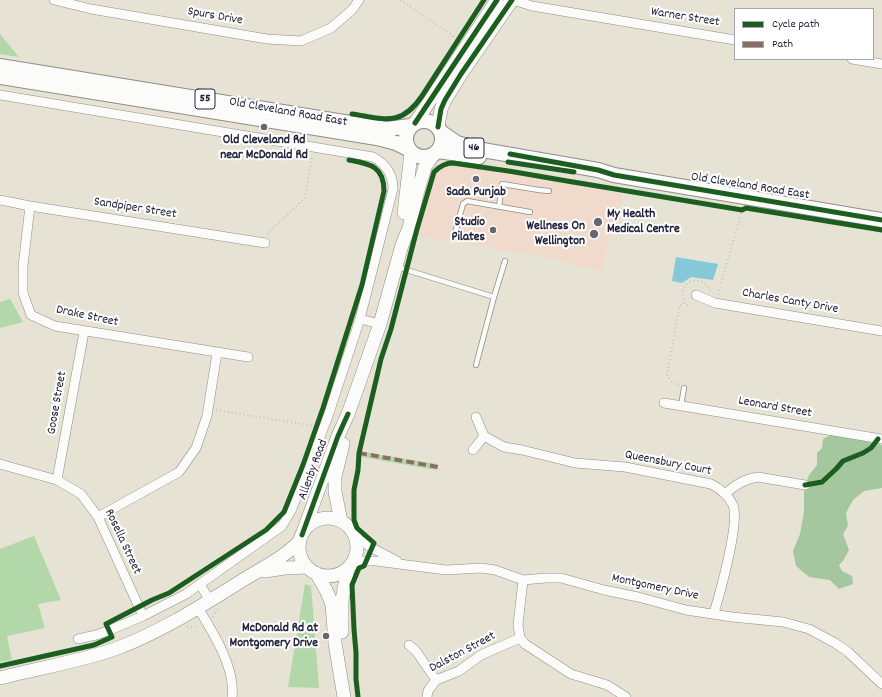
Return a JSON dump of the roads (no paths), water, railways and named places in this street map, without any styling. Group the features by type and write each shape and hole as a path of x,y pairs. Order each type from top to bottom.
{"main road":[{"path":"410,151 405,137 409,122 497,0"},
{"path":"435,153 442,142 440,129 441,109 445,100 512,0"},
{"name":"Old Cleveland Road East","path":"0,66 99,88 377,138 396,142 410,151"},
{"name":"Old Cleveland Road East","path":"0,77 99,88 387,129 409,122"},
{"name":"46","path":"409,122 427,121 433,123 440,129"},
{"name":"Old Cleveland Road East","path":"440,129 457,142 477,149 598,170 614,175 882,220"},
{"name":"46","path":"410,151 422,157 427,157 435,153"},
{"name":"Allenby Road","path":"402,245 402,227 408,189 410,151"},
{"name":"Old Cleveland Road East","path":"435,153 463,154 596,176 614,175"},
{"name":"Allenby Road","path":"0,678 115,649 173,623 198,608 216,604 255,573 281,558 301,538 338,436 386,323 396,266 402,245 409,228 425,167 435,153"},
{"name":"Allenby Road","path":"341,521 335,492 335,477 348,414"},
{"path":"340,671 343,642 341,604 343,589 351,563 357,552 359,535 341,521 332,518 314,522 307,527 301,538 301,554 326,590 332,604 335,643 344,697"},
{"path":"312,570 324,575 333,575 341,573 351,563"},
{"name":"Allenby Road","path":"255,573 272,569 312,570"},
{"name":"Allenby Road","path":"0,673 30,670"}],"street":[{"name":"Spurs Drive","path":"54,0 92,5 267,39 301,41 331,28 352,10 359,0"},
{"name":"Warner Street","path":"512,0 532,6 734,40"},
{"path":"858,60 882,64"},
{"path":"0,95 96,111 99,88"},
{"name":"Allenby Road","path":"78,639 110,630 143,616 186,594 282,526 291,511 328,416 360,319 393,189 393,182 389,172 379,160 373,157 96,111"},
{"name":"Sandpiper Street","path":"0,200 265,243"},
{"name":"Drake Street","path":"30,206 23,266 23,293 32,315 55,326 84,332 248,357"},
{"name":"Charles Canty Drive","path":"696,295 715,303 882,331"},
{"path":"360,319 386,323"},
{"name":"Goose Street","path":"57,480 84,332"},
{"path":"98,517 179,472 196,448 208,409 217,353"},
{"name":"Leonard Street","path":"664,403 882,440"},
{"path":"472,450 484,436 476,417"},
{"name":"Queensbury Court","path":"484,436 504,447 575,463 625,467 679,479 712,484 726,493"},
{"name":"Rosella Street","path":"0,464 57,480 81,494 98,517 143,616"},
{"path":"714,613 728,560 735,514 734,506 726,493 743,481 758,477 805,485"},
{"name":"Montgomery Drive","path":"359,535 372,548 405,565"},
{"name":"Montgomery Drive","path":"351,563 367,560 446,570 481,568 495,570 523,580 560,578 686,610 714,613 732,617 783,622 809,629 835,643 848,652 882,682"},
{"path":"523,580 518,625 520,638 524,644 566,671 579,677 607,685 626,697"},
{"path":"200,584 216,604"},
{"path":"198,608 212,630 229,669 232,679 232,697"},
{"name":"Dalston Street","path":"427,697 428,691 436,680 459,671 481,655 520,638"},
{"path":"410,645 416,651 436,680"}],"lane":[{"path":"499,207 502,184 549,191"},
{"path":"454,237 463,204 467,201 530,212"},
{"path":"476,365 505,260"},
{"path":"396,266 494,297"},
{"path":"681,406 684,388"}],"water":[{"path":"676,257 718,264 713,280 691,277 682,283 672,281"}],"place":[{"name":"Old Cleveland Rd near McDonald Rd","path":"264,127"},
{"name":"Sada Punjab","path":"476,179"},
{"name":"My Health Medical Centre","path":"598,222"},
{"name":"Studio Pilates","path":"493,230"},
{"name":"Wellness On Wellington","path":"594,234"},
{"name":"McDonald Rd at Montgomery Drive","path":"326,636"}]}
